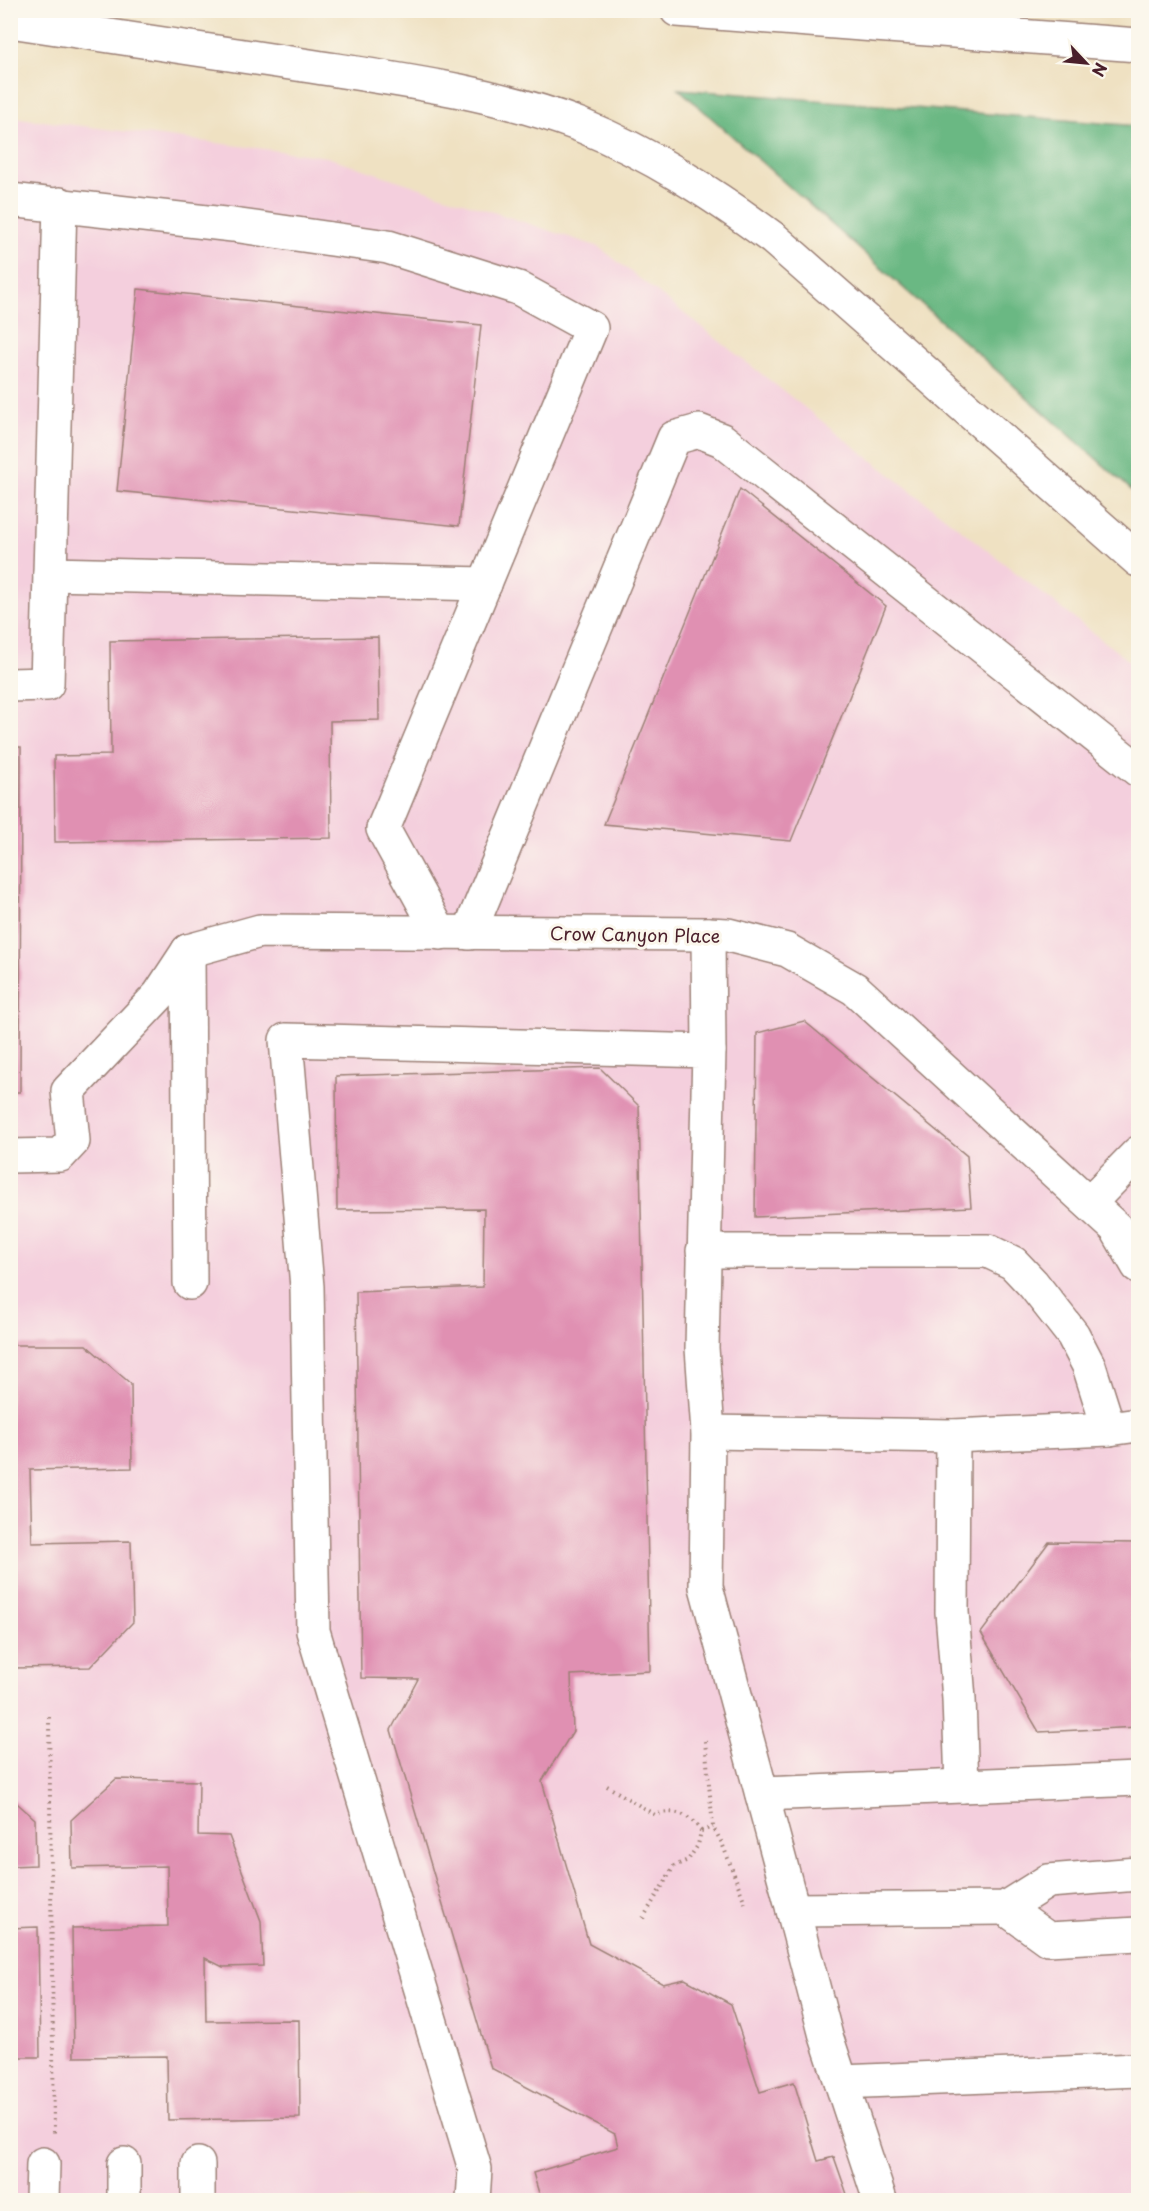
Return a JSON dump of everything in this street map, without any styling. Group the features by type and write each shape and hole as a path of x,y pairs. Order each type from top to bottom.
{"main road":[{"path":"676,10 1138,45"},
{"path":"10,21 412,81 498,99 579,125 652,158 720,199 774,239 1138,560"},
{"path":"10,200 233,225 388,247 518,288 591,328 383,829 454,933"},
{"path":"10,685 47,684 60,204"},
{"path":"454,933 674,438 699,431 722,440 1138,770"},
{"path":"50,574 485,584"},
{"name":"Crow Canyon Place","path":"188,951 260,931 708,934 728,935 787,950 855,989 1116,1228 1138,1266"},
{"path":"708,934 709,1051 702,1348 708,1432 706,1587 826,2036 880,2200"},
{"path":"10,1156 60,1155 73,1141 69,1091 159,995 188,951"},
{"path":"188,951 190,1283"},
{"path":"473,2200 475,2169 313,1631 307,1287 286,1040 709,1051"},
{"path":"1089,1203 1138,1153"},
{"path":"703,1251 988,1251 1013,1263 1033,1284 1072,1335 1124,1427 952,1436 708,1432"},
{"path":"952,1436 952,1612 959,1699 962,1786"},
{"path":"762,1794 1138,1779"},
{"path":"793,1910 1005,1908 1048,1881 1138,1874"},
{"path":"1005,1908 1048,1939 1138,1934"},
{"path":"841,2082 1138,2070"},
{"path":"42,2200 48,2152"},
{"path":"124,2164 124,2200"},
{"path":"198,2164 198,2200"}],"path":[{"path":"48,2152 49,1717"},
{"path":"705,1741 713,1827 722,1843 745,1903"},
{"path":"607,1786 655,1815 665,1811 693,1820 701,1831 698,1845 688,1860 674,1866 642,1920"},
{"path":"701,1831 713,1827"}],"shaded area":[{"path":"11,117 327,157 599,247 1138,668 1138,2200 11,2200"}],"green space":[{"path":"679,89 1138,126 1138,484 1136,494"}],"building":[{"path":"138,289 481,325 459,526 117,491"},
{"path":"740,489 886,606 791,841 604,824"},
{"path":"378,637 379,720 330,721 331,838 55,842 54,756 111,755 110,641"},
{"path":"10,747 21,747 20,1092 10,1092"},
{"path":"804,1021 967,1156 971,1207 755,1217 757,1033"},
{"path":"600,1068 639,1106 650,1671 571,1675 573,1731 542,1781 589,1944 663,1984 685,1979 731,2004 760,2092 794,2082 818,2161 834,2157 849,2200 541,2200 533,2173 618,2147 615,2134 491,2068 391,1730 418,1679 361,1678 356,1292 483,1287 484,1209 337,1210 336,1076"},
{"path":"10,1345 86,1345 131,1384 132,1468 30,1470 32,1543 131,1541 133,1622 90,1667 10,1668"},
{"path":"1049,1542 1138,1543 1138,1727 1039,1732 981,1633"},
{"path":"116,1779 199,1781 198,1835 229,1836 261,1921 263,1966 223,1967 205,1958 206,2021 299,2020 300,2118 168,2120 167,2056 74,2057 72,1928 168,1926 167,1866 72,1868 71,1820"},
{"path":"10,1797 35,1819 36,1865 10,1866"},
{"path":"38,1927 40,2057 10,2057 10,1928"}]}
